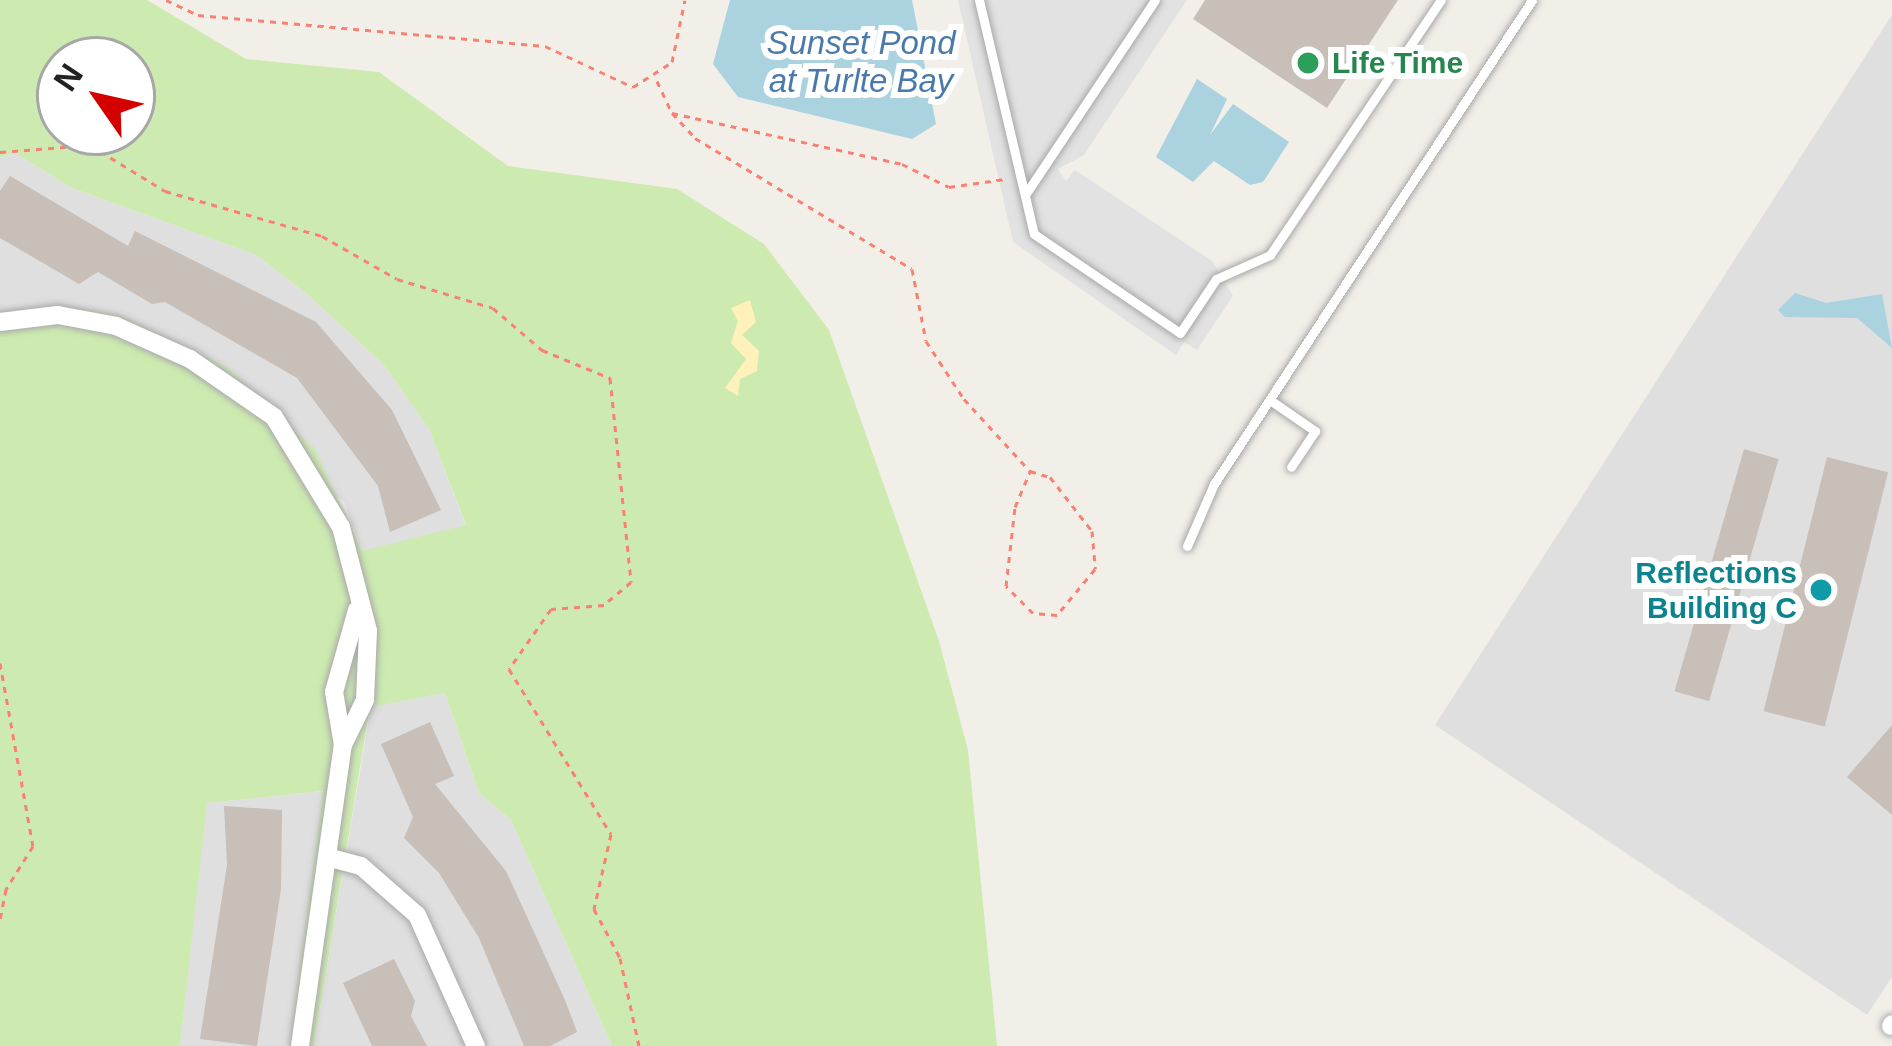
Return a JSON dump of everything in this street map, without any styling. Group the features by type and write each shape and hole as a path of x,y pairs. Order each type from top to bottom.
{"street":[{"path":"0,322 58,315 116,326 190,359 274,416 341,527 357,610 372,654 343,745 300,1046"},
{"path":"343,745 334,692 357,610"},
{"path":"327,857 361,866 417,916 476,1046"}],"lane":[{"path":"979,0 1034,234 1180,333 1216,279 1270,255 1441,0"},
{"path":"1025,195 1154,0"},
{"path":"1187,546 1214,484 1532,0"},
{"path":"1270,400 1315,431 1291,467"}],"path":[{"path":"166,0 198,15 544,46 609,81 656,79 672,62 686,0"},
{"path":"656,79 672,113 695,138 905,261 919,279 930,348 1030,471 1050,476 1095,545 1095,569 1057,615 1033,613 1006,586 1015,507 1030,471"},
{"path":"672,113 902,164 949,188 1021,177"},
{"path":"0,152 90,145 166,191 322,236 398,279 493,308 542,350 610,378 631,582 604,605 551,609 509,669 611,834 594,909 620,958 639,1046"},
{"path":"0,663 33,847 6,889 0,919"}],"shaded area":[{"path":"958,0 1187,0 1084,155 1058,169 1066,181 1075,170 1212,261 1233,296 1197,350 1184,342 1176,355 1013,242"},
{"path":"1892,15 1892,977 1867,1015 1435,725"},
{"path":"15,153 72,188 256,255 307,294 383,364 429,429 466,526 362,552 344,501 18,310 0,313 0,157"},
{"path":"445,693 479,793 511,820 612,1046 314,1046 371,706"},
{"path":"325,791 290,1046 180,1046 206,803"}],"green space":[{"path":"0,0 147,0 246,59 379,72 508,166 677,189 764,244 829,330 939,641 968,750 997,1046 612,1046 511,820 479,793 445,693 370,707 314,1046 290,1046 323,791 207,803 180,1046 0,1046 0,313 75,307 124,317 227,367 315,449 362,551 466,525 429,429 383,364 307,294 256,255 72,188 15,153 0,157"}],"sand":[{"path":"750,300 756,322 742,335 759,351 757,371 740,379 738,396 725,388 746,359 731,343 738,321 731,308"}],"water":[{"name":"Sunset Pond at Turlte Bay","path":"730,0 912,0 936,124 912,139 738,97 713,64"},
{"path":"1197,79 1227,99 1210,135 1233,104 1289,142 1263,182 1250,185 1214,161 1193,182 1156,157"},
{"path":"1795,293 1826,303 1882,294 1892,348 1857,318 1785,317 1778,310"}],"building":[{"name":"Life Time","path":"1205,0 1398,0 1327,108 1193,19"},
{"path":"10,176 128,246 135,231 316,322 392,410 441,510 390,532 378,486 297,378 165,302 152,304 98,272 79,284 0,238 0,191"},
{"path":"1744,449 1779,459 1709,701 1675,691"},
{"name":"Reflections Building C","path":"1827,457 1888,472 1825,726 1764,711"},
{"path":"430,722 454,776 435,784 506,871 577,1032 550,1046 524,1046 479,938 439,873 404,838 413,817 381,744"},
{"path":"1892,725 1892,815 1847,777"},
{"path":"224,806 282,810 281,889 257,1046 200,1039 227,865"},
{"path":"394,959 415,1001 411,1016 427,1046 372,1046 343,983"}],"place":[{"name":"Life Time","path":"1308,63"},
{"name":"Reflections Building C","path":"1821,590"}]}
